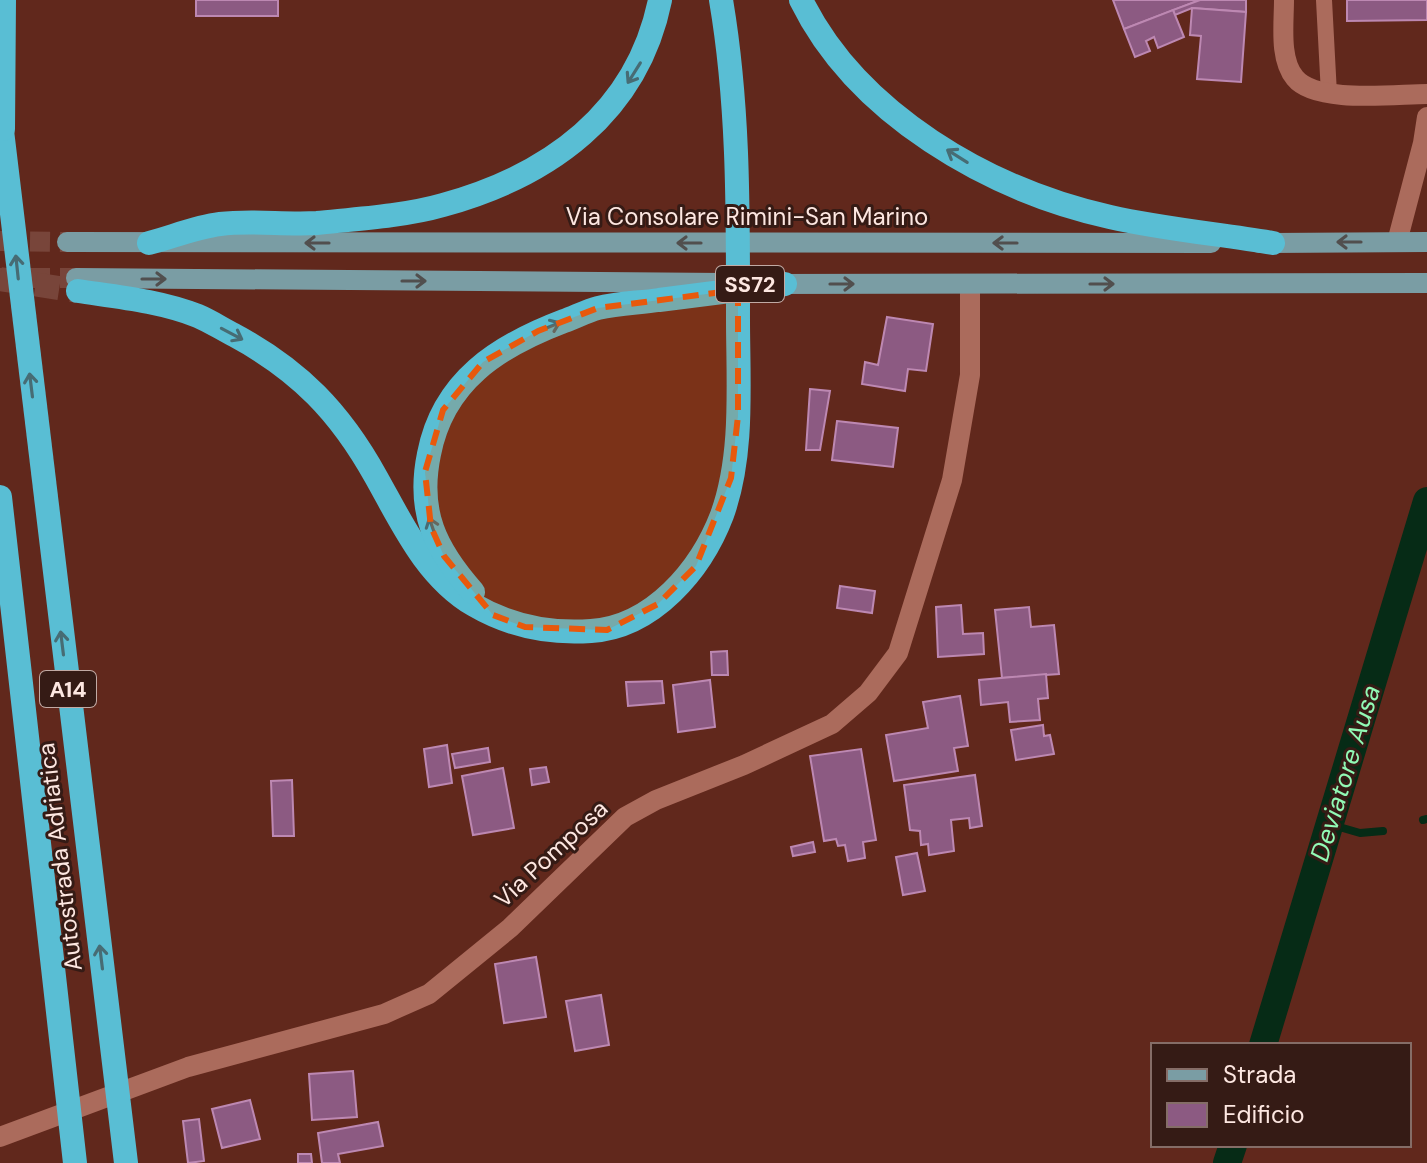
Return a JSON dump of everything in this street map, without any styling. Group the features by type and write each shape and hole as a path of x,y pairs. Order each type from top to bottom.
{"highway":[{"path":"4,0 4,148"},
{"path":"149,243 219,224 315,223 440,206 484,193 528,172 591,127 621,92 642,60 660,0"},
{"path":"77,284 198,316 263,351 289,369 319,395 343,424 368,461 424,560 446,585 471,604 525,627 553,631 607,630 631,621 658,604 696,566 723,512 731,478 738,416 738,160 729,47 721,0"},
{"path":"801,0 811,20 852,75 887,110 985,173 1023,190 1109,217 1273,243"},
{"name":"Autostrada Adriatica","path":"0,114 126,1158"},
{"path":"493,615 444,556 431,527 424,496 432,436 443,410 460,386 483,362 528,336 598,308 785,284"},
{"name":"Autostrada Adriatica","path":"0,497 75,1163"}],"main road":[{"name":"Via Consolare Rimini-San Marino","path":"67,242 1427,242"},
{"name":"SS72","path":"77,284 1426,283"}],"street":[{"path":"1284,0 1284,45 1294,78 1310,90 1329,94 1427,94"},
{"path":"1397,242 1427,117"},
{"name":"Via Pomposa","path":"0,1137 188,1067 384,1014 429,994 510,928 625,817 656,800 744,765 832,724 868,693 898,653 952,480 970,375 970,284"}],"lane":[{"path":"1324,0 1329,94"}],"highlighted area":[{"path":"738,290 738,416 731,478 696,566 658,604 607,630 525,627 493,615 444,556 431,527 425,472 443,410 483,362 538,331 598,308"}],"building":[{"path":"196,0 278,0 278,16 196,16"},
{"path":"1113,0 1200,0 1124,29"},
{"path":"1200,0 1246,0 1246,12 1192,8 1175,15 1173,10"},
{"path":"1347,0 1427,0 1427,20 1347,21"},
{"path":"1192,8 1246,12 1241,82 1197,79 1201,36 1190,35"},
{"path":"1173,10 1184,37 1158,48 1154,37 1146,41 1150,51 1135,57 1124,29"},
{"path":"887,317 933,324 926,371 908,369 905,391 862,384 865,362 878,365"},
{"path":"810,389 830,391 820,450 806,450"},
{"path":"837,421 898,428 893,467 832,460"},
{"path":"840,586 875,591 872,613 837,608"},
{"path":"961,605 963,634 983,633 984,654 938,657 936,607"},
{"path":"1029,607 1031,627 1054,625 1059,674 1002,678 995,610"},
{"path":"727,651 728,675 712,675 711,652"},
{"path":"1046,674 1048,698 1038,699 1040,720 1010,722 1008,702 981,705 979,680"},
{"path":"710,680 715,727 678,732 673,685"},
{"path":"662,681 664,703 628,706 626,682"},
{"path":"960,696 968,746 954,748 958,771 894,781 886,735 928,728 923,702"},
{"path":"1043,725 1044,736 1050,735 1054,754 1016,760 1011,730"},
{"path":"447,745 452,783 429,787 424,749"},
{"path":"488,748 490,762 455,768 452,754"},
{"path":"861,749 876,840 863,842 865,858 848,861 845,845 838,846 836,839 824,841 810,756"},
{"path":"546,767 549,782 532,785 530,769"},
{"path":"503,768 514,828 473,835 462,776"},
{"path":"975,775 982,826 970,828 969,818 951,820 954,851 929,855 928,844 921,845 920,831 910,830 904,785"},
{"path":"292,780 294,836 273,836 271,781"},
{"path":"813,842 815,852 793,856 791,847"},
{"path":"917,853 925,891 903,895 896,857"},
{"path":"536,957 546,1017 504,1023 495,964"},
{"path":"601,995 609,1045 575,1051 566,1001"},
{"path":"353,1071 357,1117 312,1120 309,1074"},
{"path":"250,1100 260,1139 222,1148 212,1109"},
{"path":"199,1119 204,1161 188,1163 183,1121"},
{"path":"378,1122 383,1146 338,1154 340,1163 322,1163 318,1133"},
{"path":"298,1154 311,1154 312,1163 298,1163"}],"waterway":[{"name":"Deviatore Ausa","path":"1264,1043 1427,501"},
{"path":"1423,820 1427,819"},
{"path":"1329,824 1360,833 1383,831"},
{"name":"Deviatore Ausa","path":"1227,1163 1232,1147"}],"tunnel":[{"path":"0,241 67,242"},
{"path":"0,278 76,278"},
{"path":"0,279 78,291"}]}
